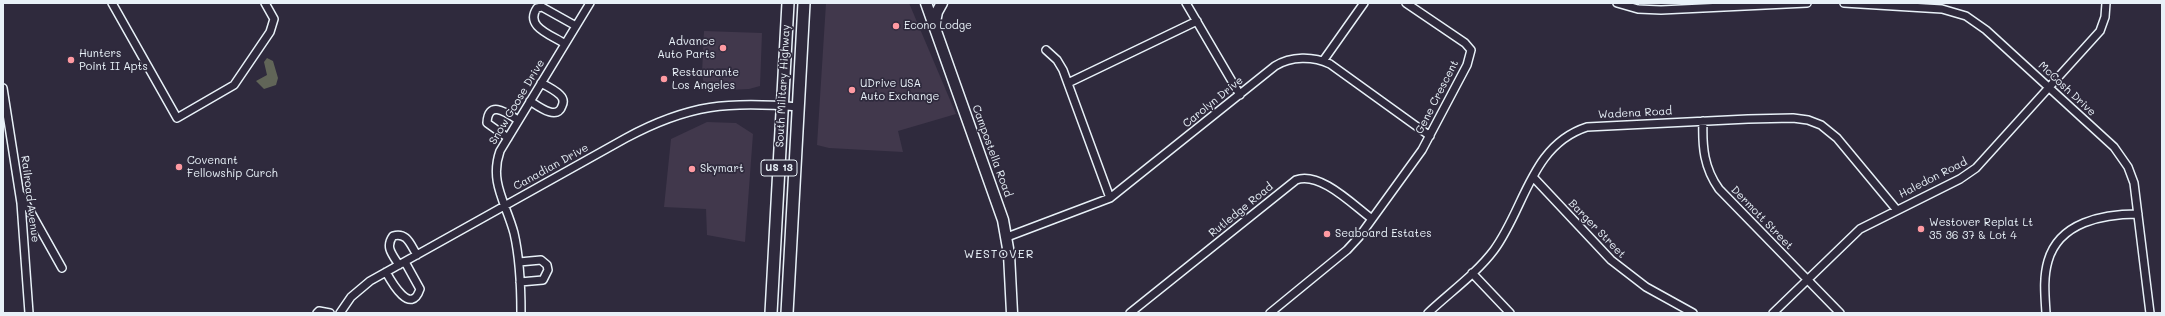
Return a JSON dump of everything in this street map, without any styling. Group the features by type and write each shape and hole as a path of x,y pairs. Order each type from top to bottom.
{"main road":[{"name":"South Military Highway","path":"771,313 788,3"},
{"name":"South Military Highway","path":"787,313 804,3"},
{"name":"Campostella Road","path":"926,3 997,202 1007,237 1011,278 1012,313"},
{"path":"934,27 937,12 942,3"}],"street":[{"path":"112,3 177,118 234,85 270,32 274,19 266,3"},
{"name":"Snow Goose Drive","path":"521,313 520,282 514,234 496,180 495,164 518,120 590,3"},
{"path":"1186,3 1240,95"},
{"path":"1323,61 1364,3"},
{"name":"Gene Crescent","path":"1270,313 1347,250 1372,219 1430,136 1467,65 1471,50 1466,43 1406,3"},
{"path":"1617,3 1638,9 1661,10 1807,3"},
{"name":"McCosh Drive","path":"1844,3 1942,9 1966,16 1986,30 2120,154 2131,172 2138,214 2150,313"},
{"name":"Haledon Road","path":"1773,313 1860,228 1896,209 1960,179 1976,168 2100,31 2105,17 2106,3"},
{"path":"565,44 535,25 532,20 533,13 537,8 542,7 576,26"},
{"path":"1068,83 1196,22"},
{"path":"1046,50 1060,65 1068,83 1110,198"},
{"name":"Carolyn Drive","path":"1007,237 1110,198 1283,62 1308,58 1323,61 1336,67 1430,136"},
{"path":"530,101 551,113 557,112 562,108 563,102 561,95 541,83"},
{"name":"Railroad Avenue","path":"3,88 18,189 29,313"},
{"name":"Canadian Drive","path":"340,313 351,297 361,287 386,272 505,205 662,120 698,109 730,104 753,103 799,106"},
{"path":"508,138 487,123 490,113 494,109 499,109 518,120"},
{"name":"Wadena Road","path":"1428,313 1472,273 1493,251 1542,160 1553,146 1577,131 1599,125 1793,118 1808,120 1821,126 1837,138 1896,209"},
{"name":"Dermott Street","path":"1703,121 1704,156 1714,182 1840,313"},
{"name":"Rutledge Road","path":"1130,313 1296,180 1307,177 1320,180 1372,219"},
{"name":"Barger Street","path":"1533,177 1611,260 1646,287 1693,313"},
{"path":"18,189 62,268"},
{"path":"2046,313 2045,281 2048,261 2061,238 2070,230 2090,220 2138,214"},
{"path":"386,272 400,297 406,300 413,300 418,296 420,289 402,263 389,248 389,241 393,236 400,234 405,236 417,255"},
{"path":"518,262 541,260 547,265 548,270 542,280 520,282"},
{"path":"1472,273 1510,313"},
{"path":"317,313 319,311 330,313"}],"shaded area":[{"path":"826,3 909,3 956,114 898,131 903,152 829,148 817,145"},
{"path":"704,31 762,33 760,86 749,89 705,91 702,73"},
{"path":"707,122 736,123 753,134 745,242 707,235 706,209 664,207 671,139"}],"green space":[{"path":"267,58 273,61 278,78 276,85 264,89 256,81 267,75 264,62"}],"place":[{"name":"Econo Lodge","path":"896,26"},
{"name":"Advance Auto Parts","path":"723,48"},
{"name":"Hunters Point II Apts","path":"71,60"},
{"name":"Restaurante Los Angeles","path":"664,79"},
{"name":"UDrive USA Auto Exchange","path":"852,90"},
{"name":"Covenant Fellowship Curch","path":"179,167"},
{"name":"Skymart","path":"692,169"},
{"name":"Westover Replat Lt 35 36 37 & Lot 4","path":"1921,229"},
{"name":"Seaboard Estates","path":"1327,234"}],"district":[{"name":"WESTOVER","path":"999,254"}]}
